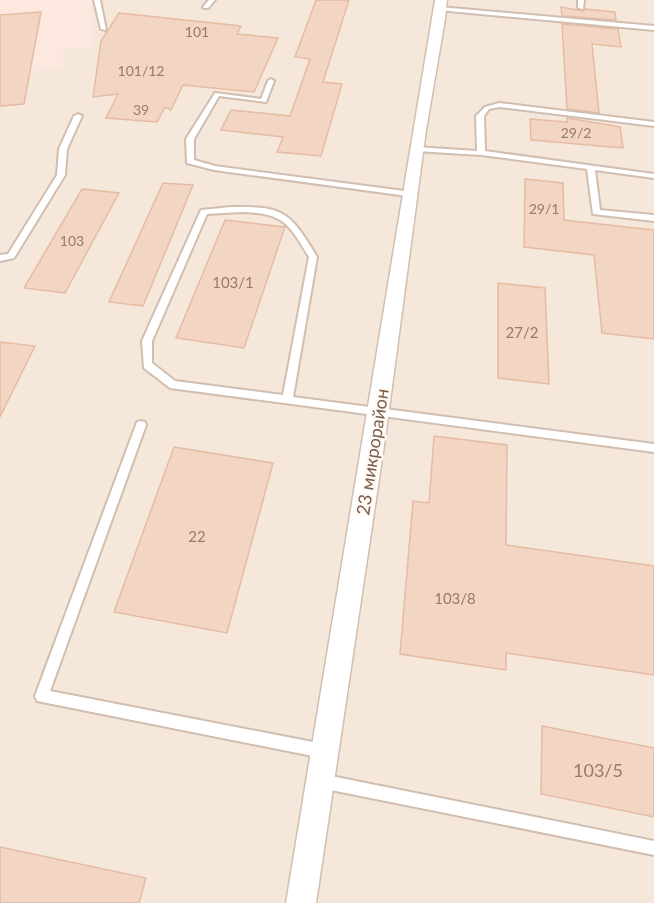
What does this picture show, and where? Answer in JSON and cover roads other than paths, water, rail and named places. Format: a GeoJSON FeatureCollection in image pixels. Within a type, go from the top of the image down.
{"type":"FeatureCollection","features":[{"type":"Feature","properties":{"kind":"street","name":"23 микрорайон"},"geometry":{"type":"LineString","coordinates":[[301,903],[380,411],[412,195],[416,149],[441,5]]}},
{"type":"Feature","properties":{"kind":"lane"},"geometry":{"type":"LineString","coordinates":[[97,0],[104,29]]}},
{"type":"Feature","properties":{"kind":"lane"},"geometry":{"type":"LineString","coordinates":[[206,7],[212,0]]}},
{"type":"Feature","properties":{"kind":"lane"},"geometry":{"type":"LineString","coordinates":[[581,0],[581,8]]}},
{"type":"Feature","properties":{"kind":"lane"},"geometry":{"type":"LineString","coordinates":[[441,5],[654,28]]}},
{"type":"Feature","properties":{"kind":"lane"},"geometry":{"type":"LineString","coordinates":[[271,81],[264,101],[217,94],[190,139],[190,161],[214,168],[412,195]]}},
{"type":"Feature","properties":{"kind":"lane"},"geometry":{"type":"LineString","coordinates":[[481,153],[480,116],[487,108],[499,105],[654,124]]}},
{"type":"Feature","properties":{"kind":"lane"},"geometry":{"type":"LineString","coordinates":[[0,258],[11,256],[61,175],[63,149],[78,116]]}},
{"type":"Feature","properties":{"kind":"lane"},"geometry":{"type":"LineString","coordinates":[[416,149],[481,153],[591,170],[654,176]]}},
{"type":"Feature","properties":{"kind":"lane"},"geometry":{"type":"LineString","coordinates":[[591,170],[596,212],[654,218]]}},
{"type":"Feature","properties":{"kind":"lane"},"geometry":{"type":"LineString","coordinates":[[289,401],[288,393],[313,257],[294,228],[279,214],[226,208],[204,212],[147,341],[147,364],[173,385],[289,401],[380,411],[654,448]]}},
{"type":"Feature","properties":{"kind":"lane"},"geometry":{"type":"LineString","coordinates":[[141,425],[42,696],[326,751]]}},
{"type":"Feature","properties":{"kind":"lane"},"geometry":{"type":"LineString","coordinates":[[321,782],[654,848]]}}]}
